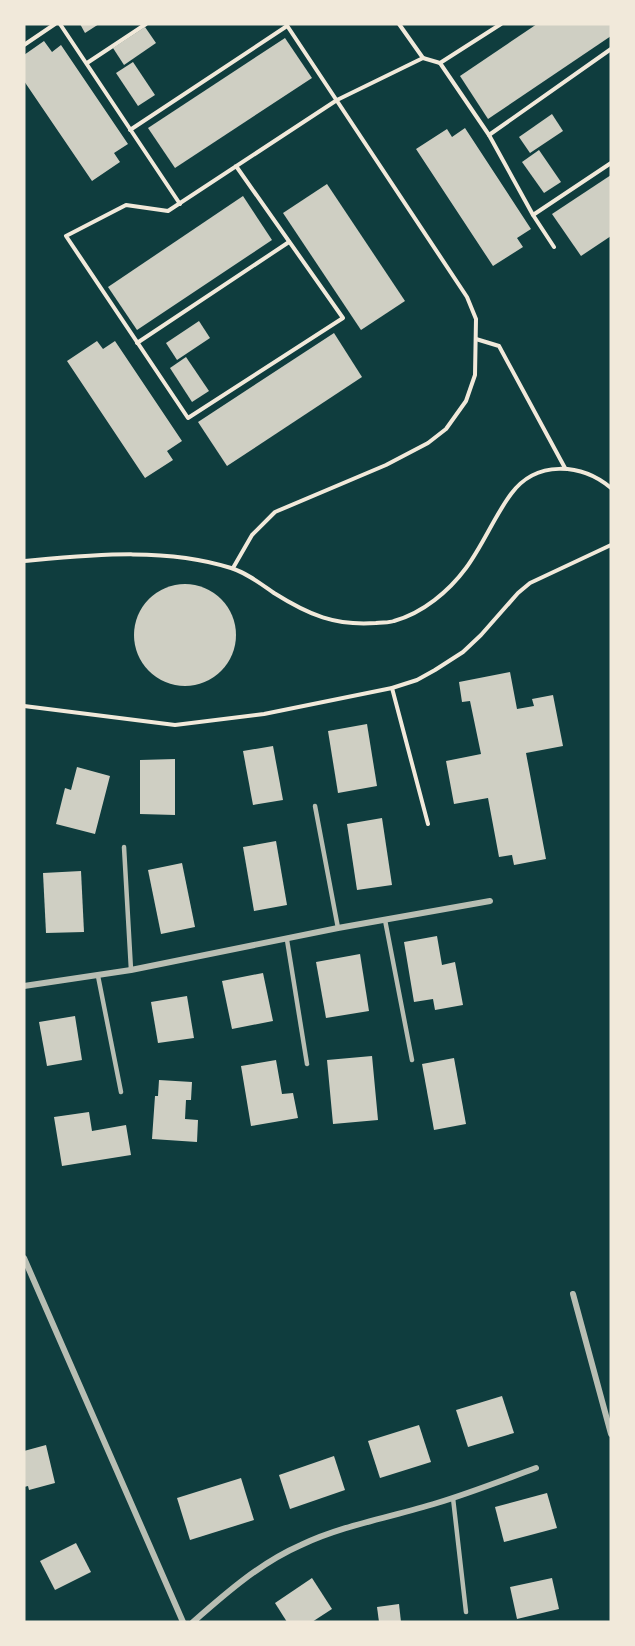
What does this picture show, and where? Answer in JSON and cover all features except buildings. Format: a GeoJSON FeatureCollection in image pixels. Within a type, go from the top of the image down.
{"type":"FeatureCollection","features":[{"type":"Feature","properties":{"kind":"street"},"geometry":{"type":"LineString","coordinates":[[24,986],[131,970],[338,928],[490,901]]}},
{"type":"Feature","properties":{"kind":"street"},"geometry":{"type":"LineString","coordinates":[[24,1258],[183,1622]]}},
{"type":"Feature","properties":{"kind":"street"},"geometry":{"type":"LineString","coordinates":[[573,1294],[611,1434]]}},
{"type":"Feature","properties":{"kind":"street"},"geometry":{"type":"LineString","coordinates":[[193,1622],[228,1592],[272,1561],[302,1544],[347,1528],[453,1498],[536,1468]]}},
{"type":"Feature","properties":{"kind":"lane"},"geometry":{"type":"LineString","coordinates":[[315,806],[338,928]]}},
{"type":"Feature","properties":{"kind":"lane"},"geometry":{"type":"LineString","coordinates":[[124,847],[131,970]]}},
{"type":"Feature","properties":{"kind":"lane"},"geometry":{"type":"LineString","coordinates":[[385,920],[412,1060]]}},
{"type":"Feature","properties":{"kind":"lane"},"geometry":{"type":"LineString","coordinates":[[287,940],[307,1064]]}},
{"type":"Feature","properties":{"kind":"lane"},"geometry":{"type":"LineString","coordinates":[[98,976],[122,1092]]}},
{"type":"Feature","properties":{"kind":"lane"},"geometry":{"type":"LineString","coordinates":[[453,1498],[466,1612]]}},
{"type":"Feature","properties":{"kind":"path"},"geometry":{"type":"LineString","coordinates":[[24,45],[55,24]]}},
{"type":"Feature","properties":{"kind":"path"},"geometry":{"type":"LineString","coordinates":[[60,24],[180,204]]}},
{"type":"Feature","properties":{"kind":"path"},"geometry":{"type":"LineString","coordinates":[[87,63],[146,24]]}},
{"type":"Feature","properties":{"kind":"path"},"geometry":{"type":"LineString","coordinates":[[399,24],[423,58],[440,63],[489,135],[533,215],[554,247]]}},
{"type":"Feature","properties":{"kind":"path"},"geometry":{"type":"LineString","coordinates":[[440,63],[501,24]]}},
{"type":"Feature","properties":{"kind":"path"},"geometry":{"type":"LineString","coordinates":[[130,130],[287,25],[467,297],[476,319],[475,375],[466,401],[446,429],[428,443],[386,465],[275,512],[252,535],[233,568]]}},
{"type":"Feature","properties":{"kind":"path"},"geometry":{"type":"LineString","coordinates":[[489,135],[611,49]]}},
{"type":"Feature","properties":{"kind":"path"},"geometry":{"type":"LineString","coordinates":[[236,165],[343,318],[188,418],[66,237],[126,205],[168,212],[236,165],[337,100],[423,58]]}},
{"type":"Feature","properties":{"kind":"path"},"geometry":{"type":"LineString","coordinates":[[533,215],[611,163]]}},
{"type":"Feature","properties":{"kind":"path"},"geometry":{"type":"LineString","coordinates":[[137,343],[289,242]]}},
{"type":"Feature","properties":{"kind":"path"},"geometry":{"type":"LineString","coordinates":[[476,339],[499,346],[565,468]]}},
{"type":"Feature","properties":{"kind":"path"},"geometry":{"type":"LineString","coordinates":[[24,561],[97,555],[147,555],[188,559],[233,568],[297,608],[332,621],[354,625],[393,622],[421,609],[443,593],[466,568],[512,493],[528,478],[548,470],[565,468],[600,479],[611,488]]}},
{"type":"Feature","properties":{"kind":"path"},"geometry":{"type":"LineString","coordinates":[[24,706],[175,725],[264,714],[392,688],[417,680],[463,652],[518,593],[530,584],[611,545]]}},
{"type":"Feature","properties":{"kind":"path"},"geometry":{"type":"LineString","coordinates":[[392,688],[428,824]]}}]}
